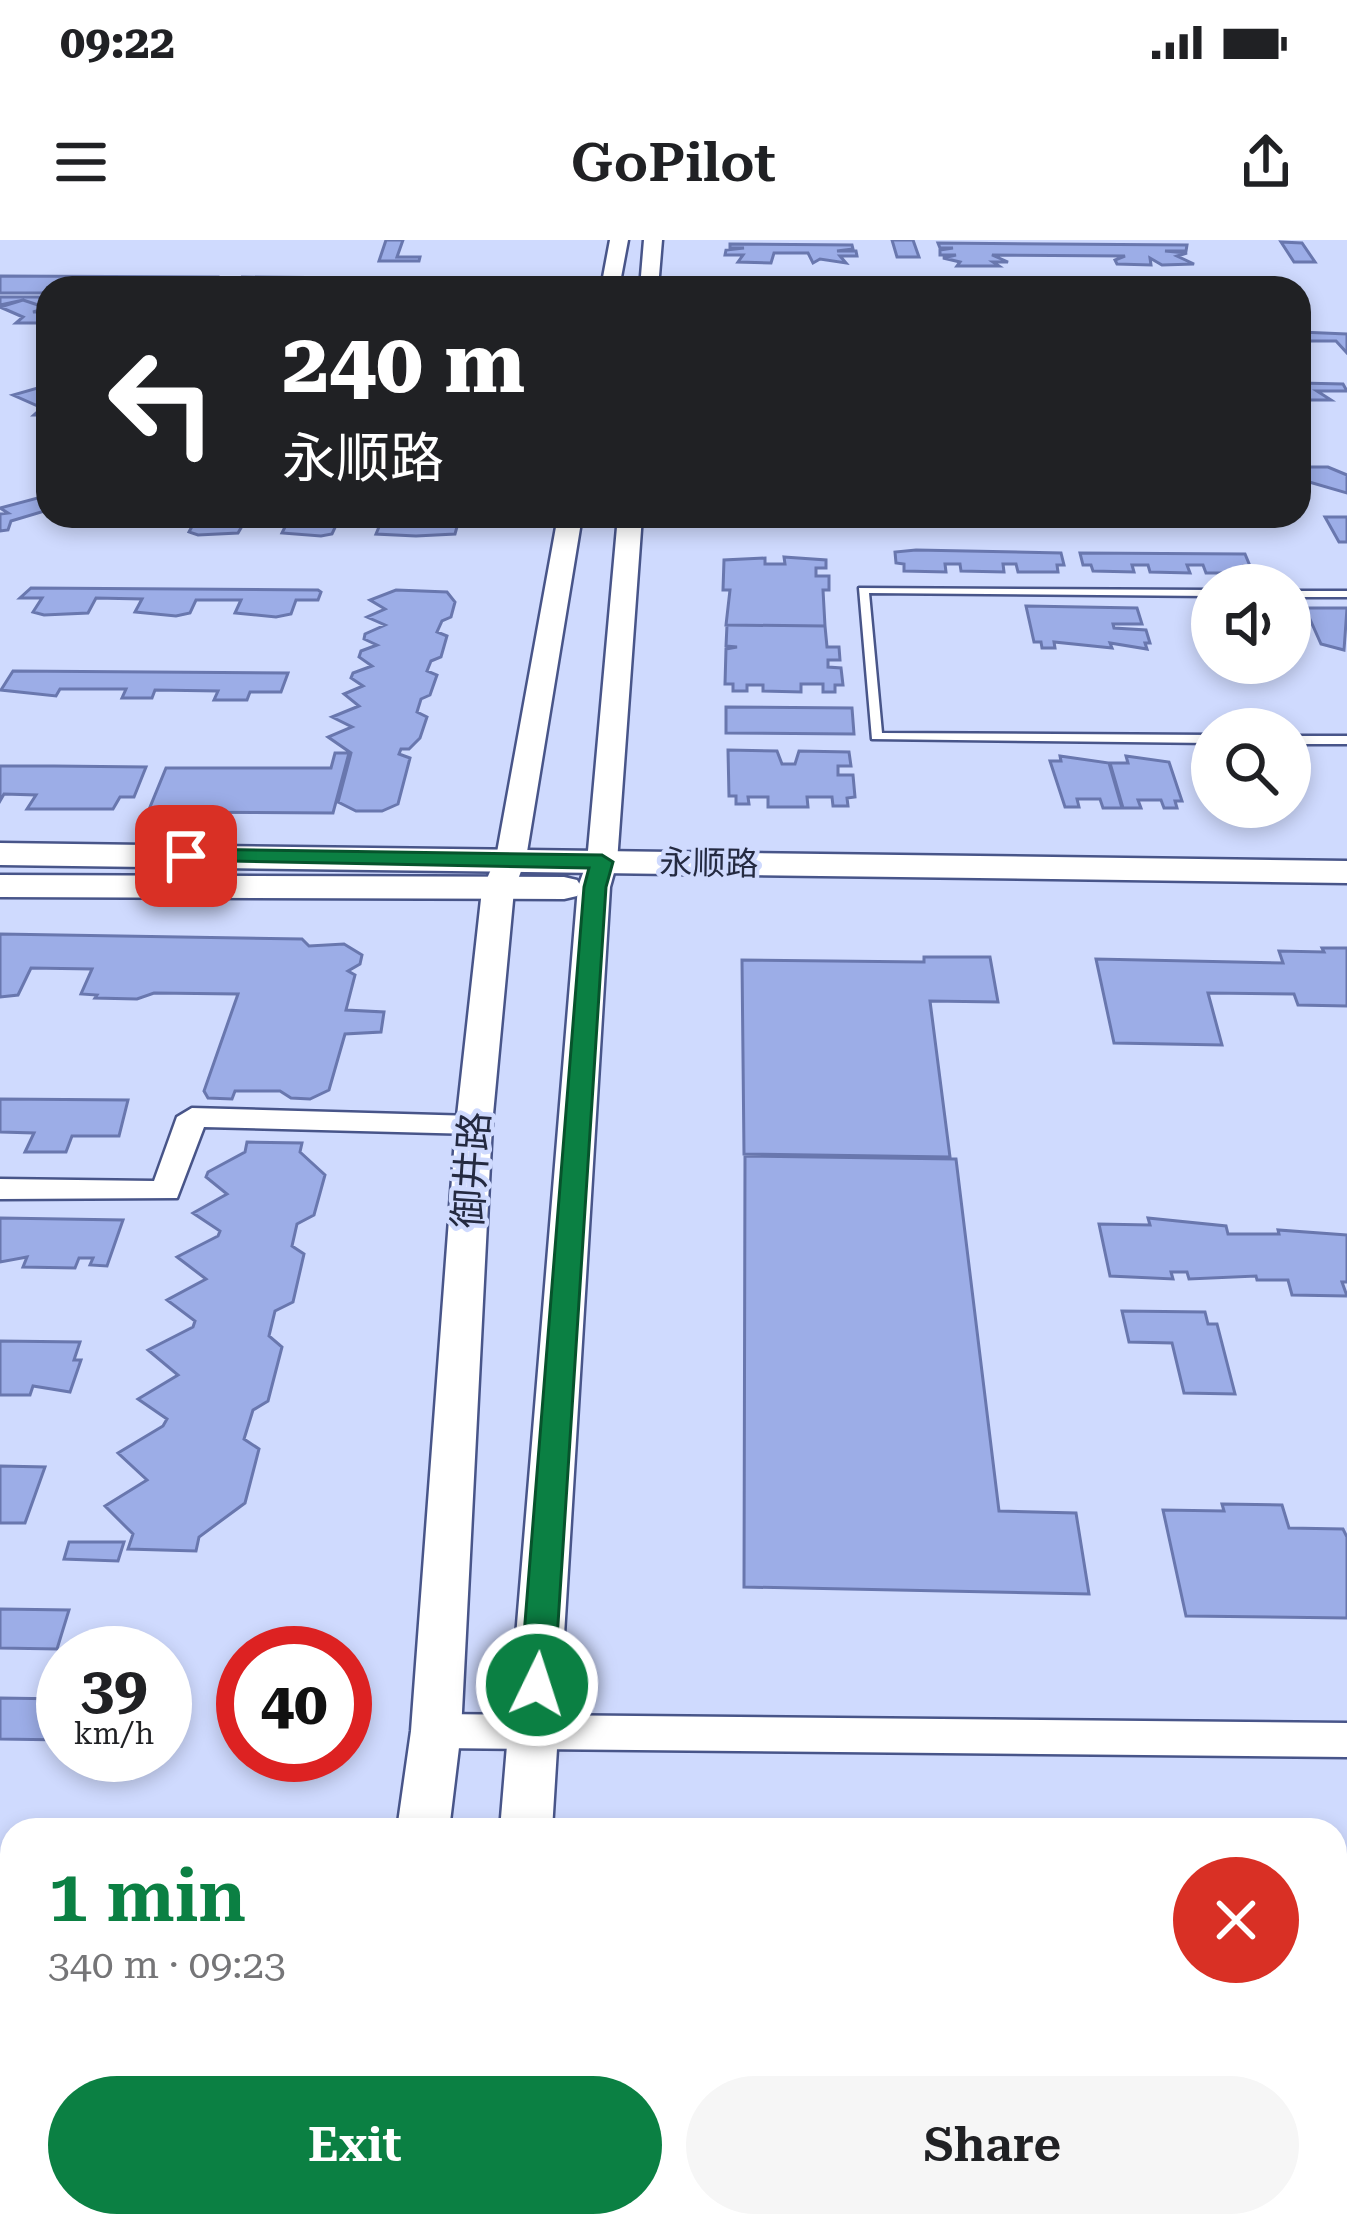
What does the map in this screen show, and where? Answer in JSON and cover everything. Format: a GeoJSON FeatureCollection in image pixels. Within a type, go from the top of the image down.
{"type":"FeatureCollection","features":[{"type":"Feature","properties":{"kind":"main road","name":"永顺路"},"geometry":{"type":"LineString","coordinates":[[0,854],[504,874]]}},
{"type":"Feature","properties":{"kind":"main road","name":"永顺路"},"geometry":{"type":"LineString","coordinates":[[0,886],[504,874],[1347,872]]}},
{"type":"Feature","properties":{"kind":"main road","name":"永顺路"},"geometry":{"type":"LineString","coordinates":[[598,874],[1347,897]]}},
{"type":"Feature","properties":{"kind":"street"},"geometry":{"type":"LineString","coordinates":[[612,276],[619,240]]}},
{"type":"Feature","properties":{"kind":"street"},"geometry":{"type":"LineString","coordinates":[[650,276],[653,240]]}},
{"type":"Feature","properties":{"kind":"street","name":"御井路"},"geometry":{"type":"LineString","coordinates":[[425,1818],[436,1731],[474,1125],[504,874],[568,528]]}},
{"type":"Feature","properties":{"kind":"street"},"geometry":{"type":"LineString","coordinates":[[527,1818],[629,528]]}},
{"type":"Feature","properties":{"kind":"street"},"geometry":{"type":"LineString","coordinates":[[0,1189],[166,1191],[192,1117],[474,1125]]}},
{"type":"Feature","properties":{"kind":"street"},"geometry":{"type":"LineString","coordinates":[[436,1731],[1347,1739]]}},
{"type":"Feature","properties":{"kind":"lane"},"geometry":{"type":"LineString","coordinates":[[1191,593],[862,590],[876,736],[1191,739]]}},
{"type":"Feature","properties":{"kind":"lane"},"geometry":{"type":"LineString","coordinates":[[1311,594],[1347,594]]}},
{"type":"Feature","properties":{"kind":"lane"},"geometry":{"type":"LineString","coordinates":[[1311,740],[1347,740]]}},
{"type":"Feature","properties":{"kind":"building"},"geometry":{"type":"Polygon","coordinates":[[[386,240],[403,240],[397,257],[420,257],[419,261],[379,261],[386,240]]]}},
{"type":"Feature","properties":{"kind":"building"},"geometry":{"type":"Polygon","coordinates":[[[892,240],[913,240],[919,257],[897,257],[892,240]]]}},
{"type":"Feature","properties":{"kind":"building"},"geometry":{"type":"Polygon","coordinates":[[[1281,242],[1302,243],[1315,262],[1294,262],[1281,242]]]}},
{"type":"Feature","properties":{"kind":"building"},"geometry":{"type":"Polygon","coordinates":[[[938,243],[1187,245],[1186,251],[1165,251],[1187,253],[1177,256],[1194,264],[1162,265],[1150,258],[1151,265],[1117,264],[1115,260],[1125,256],[992,255],[1008,262],[957,266],[960,262],[943,258],[956,255],[940,255],[940,250],[953,248],[940,248],[938,243]]]}},
{"type":"Feature","properties":{"kind":"building"},"geometry":{"type":"Polygon","coordinates":[[[730,244],[852,245],[853,249],[837,251],[856,251],[857,256],[840,256],[846,263],[820,259],[813,263],[808,253],[774,253],[771,263],[738,262],[743,255],[725,255],[726,250],[744,248],[730,248],[730,244]]]}},
{"type":"Feature","properties":{"kind":"building"},"geometry":{"type":"Polygon","coordinates":[[[0,276],[36,276],[36,293],[0,293],[0,276]]]}},
{"type":"Feature","properties":{"kind":"building"},"geometry":{"type":"Polygon","coordinates":[[[0,297],[36,297],[36,304],[23,300],[0,305],[0,297]]]}},
{"type":"Feature","properties":{"kind":"building"},"geometry":{"type":"Polygon","coordinates":[[[23,300],[36,304],[36,323],[16,323],[23,317],[0,307],[23,300]]]}},
{"type":"Feature","properties":{"kind":"building"},"geometry":{"type":"Polygon","coordinates":[[[1311,332],[1347,334],[1347,353],[1336,341],[1311,341],[1311,332]]]}},
{"type":"Feature","properties":{"kind":"building"},"geometry":{"type":"Polygon","coordinates":[[[1311,383],[1343,384],[1347,391],[1317,391],[1331,400],[1311,400],[1311,383]]]}},
{"type":"Feature","properties":{"kind":"building"},"geometry":{"type":"Polygon","coordinates":[[[36,388],[36,405],[13,395],[36,388]]]}},
{"type":"Feature","properties":{"kind":"building"},"geometry":{"type":"Polygon","coordinates":[[[1311,467],[1328,467],[1347,475],[1347,493],[1311,482],[1311,467]]]}},
{"type":"Feature","properties":{"kind":"building"},"geometry":{"type":"Polygon","coordinates":[[[36,498],[36,514],[11,521],[8,530],[0,531],[0,514],[8,513],[0,508],[36,498]]]}},
{"type":"Feature","properties":{"kind":"building"},"geometry":{"type":"Polygon","coordinates":[[[1325,517],[1347,517],[1347,542],[1339,542],[1325,517]]]}},
{"type":"Feature","properties":{"kind":"building"},"geometry":{"type":"Polygon","coordinates":[[[191,528],[241,528],[238,533],[189,532],[191,528]]]}},
{"type":"Feature","properties":{"kind":"building"},"geometry":{"type":"Polygon","coordinates":[[[284,528],[335,528],[332,534],[321,536],[282,533],[284,528]]]}},
{"type":"Feature","properties":{"kind":"building"},"geometry":{"type":"Polygon","coordinates":[[[378,528],[457,528],[455,534],[376,534],[378,528]]]}},
{"type":"Feature","properties":{"kind":"building"},"geometry":{"type":"Polygon","coordinates":[[[895,552],[1061,553],[1064,565],[1057,565],[1058,572],[1018,572],[1016,564],[1003,564],[1004,572],[961,571],[960,564],[945,564],[946,572],[904,571],[904,564],[896,563],[895,552]]]}},
{"type":"Feature","properties":{"kind":"building"},"geometry":{"type":"Polygon","coordinates":[[[1080,553],[1245,554],[1249,564],[1191,564],[1187,565],[1190,573],[1150,572],[1148,565],[1132,565],[1134,572],[1093,571],[1091,565],[1083,565],[1080,553]]]}},
{"type":"Feature","properties":{"kind":"building"},"geometry":{"type":"Polygon","coordinates":[[[784,557],[826,560],[826,568],[816,568],[816,576],[829,576],[829,590],[823,590],[825,626],[726,625],[730,590],[723,590],[724,560],[765,558],[765,564],[785,564],[784,557]]]}},
{"type":"Feature","properties":{"kind":"building"},"geometry":{"type":"Polygon","coordinates":[[[31,588],[321,592],[318,600],[296,600],[291,614],[276,617],[235,613],[241,600],[196,600],[190,613],[176,616],[135,612],[142,599],[96,598],[88,613],[44,615],[33,612],[42,598],[20,598],[31,588]]]}},
{"type":"Feature","properties":{"kind":"building"},"geometry":{"type":"Polygon","coordinates":[[[396,590],[447,592],[455,602],[451,617],[442,621],[437,632],[447,636],[441,657],[431,661],[427,671],[437,675],[417,712],[427,717],[420,738],[399,754],[410,758],[398,804],[382,811],[356,811],[338,802],[351,753],[328,737],[352,727],[332,717],[359,706],[344,694],[363,686],[351,678],[353,673],[372,666],[359,657],[361,651],[377,645],[364,639],[365,634],[385,625],[367,617],[385,609],[370,600],[396,590]]]}},
{"type":"Feature","properties":{"kind":"building"},"geometry":{"type":"Polygon","coordinates":[[[1026,606],[1137,608],[1142,624],[1113,624],[1114,628],[1146,630],[1150,643],[1145,643],[1147,649],[1054,642],[1055,648],[1042,648],[1041,642],[1034,642],[1026,606]]]}},
{"type":"Feature","properties":{"kind":"building"},"geometry":{"type":"Polygon","coordinates":[[[1311,608],[1347,608],[1344,650],[1321,644],[1311,622],[1311,608]]]}},
{"type":"Feature","properties":{"kind":"building"},"geometry":{"type":"Polygon","coordinates":[[[727,625],[825,626],[827,647],[839,647],[840,660],[828,660],[828,667],[841,668],[843,685],[835,685],[835,692],[823,692],[823,684],[801,684],[801,692],[763,691],[763,685],[733,691],[733,684],[725,684],[726,649],[737,647],[726,646],[727,625]]]}},
{"type":"Feature","properties":{"kind":"building"},"geometry":{"type":"Polygon","coordinates":[[[13,671],[288,673],[281,692],[250,692],[247,700],[214,700],[218,691],[155,690],[152,698],[122,698],[126,689],[60,689],[56,696],[1,690],[13,671]]]}},
{"type":"Feature","properties":{"kind":"building"},"geometry":{"type":"Polygon","coordinates":[[[726,707],[852,708],[854,734],[726,733],[726,707]]]}},
{"type":"Feature","properties":{"kind":"building"},"geometry":{"type":"Polygon","coordinates":[[[728,750],[777,751],[782,764],[795,764],[799,751],[849,752],[851,766],[838,766],[838,775],[853,775],[855,797],[847,798],[848,806],[833,806],[832,797],[807,797],[808,807],[768,807],[768,797],[748,797],[749,804],[736,804],[736,796],[729,796],[728,750]]]}},
{"type":"Feature","properties":{"kind":"building"},"geometry":{"type":"Polygon","coordinates":[[[335,753],[349,753],[333,813],[148,812],[166,768],[331,768],[335,753]]]}},
{"type":"Feature","properties":{"kind":"building"},"geometry":{"type":"Polygon","coordinates":[[[1060,756],[1109,763],[1122,808],[1103,808],[1100,799],[1077,799],[1079,807],[1065,807],[1050,761],[1061,761],[1060,756]]]}},
{"type":"Feature","properties":{"kind":"building"},"geometry":{"type":"Polygon","coordinates":[[[1126,756],[1169,762],[1182,801],[1175,801],[1177,808],[1164,808],[1161,800],[1138,800],[1141,808],[1123,808],[1110,763],[1128,763],[1126,756]]]}},
{"type":"Feature","properties":{"kind":"building"},"geometry":{"type":"Polygon","coordinates":[[[0,766],[146,767],[134,797],[120,797],[113,809],[27,809],[36,795],[4,794],[0,801],[0,766]]]}},
{"type":"Feature","properties":{"kind":"building"},"geometry":{"type":"Polygon","coordinates":[[[0,934],[302,939],[309,946],[344,944],[362,955],[360,964],[348,971],[355,975],[346,1010],[384,1012],[381,1032],[345,1034],[329,1090],[310,1099],[291,1098],[280,1091],[235,1091],[232,1099],[208,1098],[204,1091],[238,994],[95,998],[97,995],[81,994],[92,969],[31,968],[18,995],[0,997],[0,934]]]}},
{"type":"Feature","properties":{"kind":"building"},"geometry":{"type":"Polygon","coordinates":[[[1322,948],[1347,948],[1347,1006],[1298,1005],[1294,994],[1208,993],[1222,1045],[1114,1043],[1096,959],[1283,963],[1279,951],[1324,952],[1322,948]]]}},
{"type":"Feature","properties":{"kind":"building"},"geometry":{"type":"Polygon","coordinates":[[[924,957],[990,957],[998,1002],[930,1001],[950,1157],[744,1154],[742,960],[924,962],[924,957]]]}},
{"type":"Feature","properties":{"kind":"building"},"geometry":{"type":"Polygon","coordinates":[[[0,1099],[128,1100],[119,1136],[72,1136],[66,1152],[25,1152],[34,1133],[0,1132],[0,1099]]]}},
{"type":"Feature","properties":{"kind":"building"},"geometry":{"type":"Polygon","coordinates":[[[247,1142],[302,1143],[300,1152],[325,1175],[314,1215],[297,1224],[292,1246],[304,1254],[293,1302],[275,1311],[269,1336],[282,1347],[268,1401],[253,1410],[244,1439],[259,1449],[245,1503],[199,1537],[196,1551],[128,1549],[133,1534],[105,1506],[147,1480],[118,1453],[163,1426],[167,1419],[138,1399],[178,1375],[148,1350],[193,1327],[195,1321],[167,1300],[206,1279],[177,1257],[218,1236],[220,1231],[193,1213],[227,1194],[206,1177],[245,1152],[247,1142]]]}},
{"type":"Feature","properties":{"kind":"building"},"geometry":{"type":"Polygon","coordinates":[[[745,1156],[956,1159],[999,1511],[1076,1513],[1089,1594],[744,1587],[745,1156]]]}},
{"type":"Feature","properties":{"kind":"building"},"geometry":{"type":"Polygon","coordinates":[[[0,1218],[123,1220],[107,1266],[90,1265],[93,1258],[79,1258],[75,1268],[23,1267],[27,1257],[0,1262],[0,1218]]]}},
{"type":"Feature","properties":{"kind":"building"},"geometry":{"type":"Polygon","coordinates":[[[1148,1218],[1226,1226],[1228,1234],[1279,1234],[1278,1230],[1347,1235],[1347,1282],[1342,1282],[1347,1296],[1292,1295],[1288,1280],[1257,1280],[1256,1276],[1189,1279],[1187,1272],[1171,1272],[1173,1279],[1110,1276],[1099,1224],[1150,1225],[1148,1218]]]}},
{"type":"Feature","properties":{"kind":"building"},"geometry":{"type":"Polygon","coordinates":[[[1122,1311],[1205,1312],[1208,1324],[1217,1324],[1235,1394],[1184,1393],[1172,1343],[1129,1342],[1122,1311]]]}},
{"type":"Feature","properties":{"kind":"building"},"geometry":{"type":"Polygon","coordinates":[[[0,1341],[80,1342],[74,1360],[81,1360],[70,1392],[33,1386],[30,1395],[0,1395],[0,1341]]]}},
{"type":"Feature","properties":{"kind":"building"},"geometry":{"type":"Polygon","coordinates":[[[0,1466],[45,1467],[25,1523],[0,1523],[0,1466]]]}},
{"type":"Feature","properties":{"kind":"building"},"geometry":{"type":"Polygon","coordinates":[[[1222,1504],[1282,1505],[1289,1528],[1343,1529],[1347,1537],[1347,1618],[1186,1616],[1163,1510],[1224,1511],[1222,1504]]]}},
{"type":"Feature","properties":{"kind":"building"},"geometry":{"type":"Polygon","coordinates":[[[69,1542],[124,1542],[118,1561],[64,1559],[69,1542]]]}},
{"type":"Feature","properties":{"kind":"building"},"geometry":{"type":"Polygon","coordinates":[[[0,1609],[69,1610],[64,1626],[36,1626],[36,1649],[0,1648],[0,1609]]]}},
{"type":"Feature","properties":{"kind":"building"},"geometry":{"type":"Polygon","coordinates":[[[0,1698],[36,1699],[36,1740],[0,1739],[0,1698]]]}},
{"type":"Feature","properties":{"kind":"route"},"geometry":{"type":"LineString","coordinates":[[186,856],[602,862],[595,887],[537,1685]]}}]}
